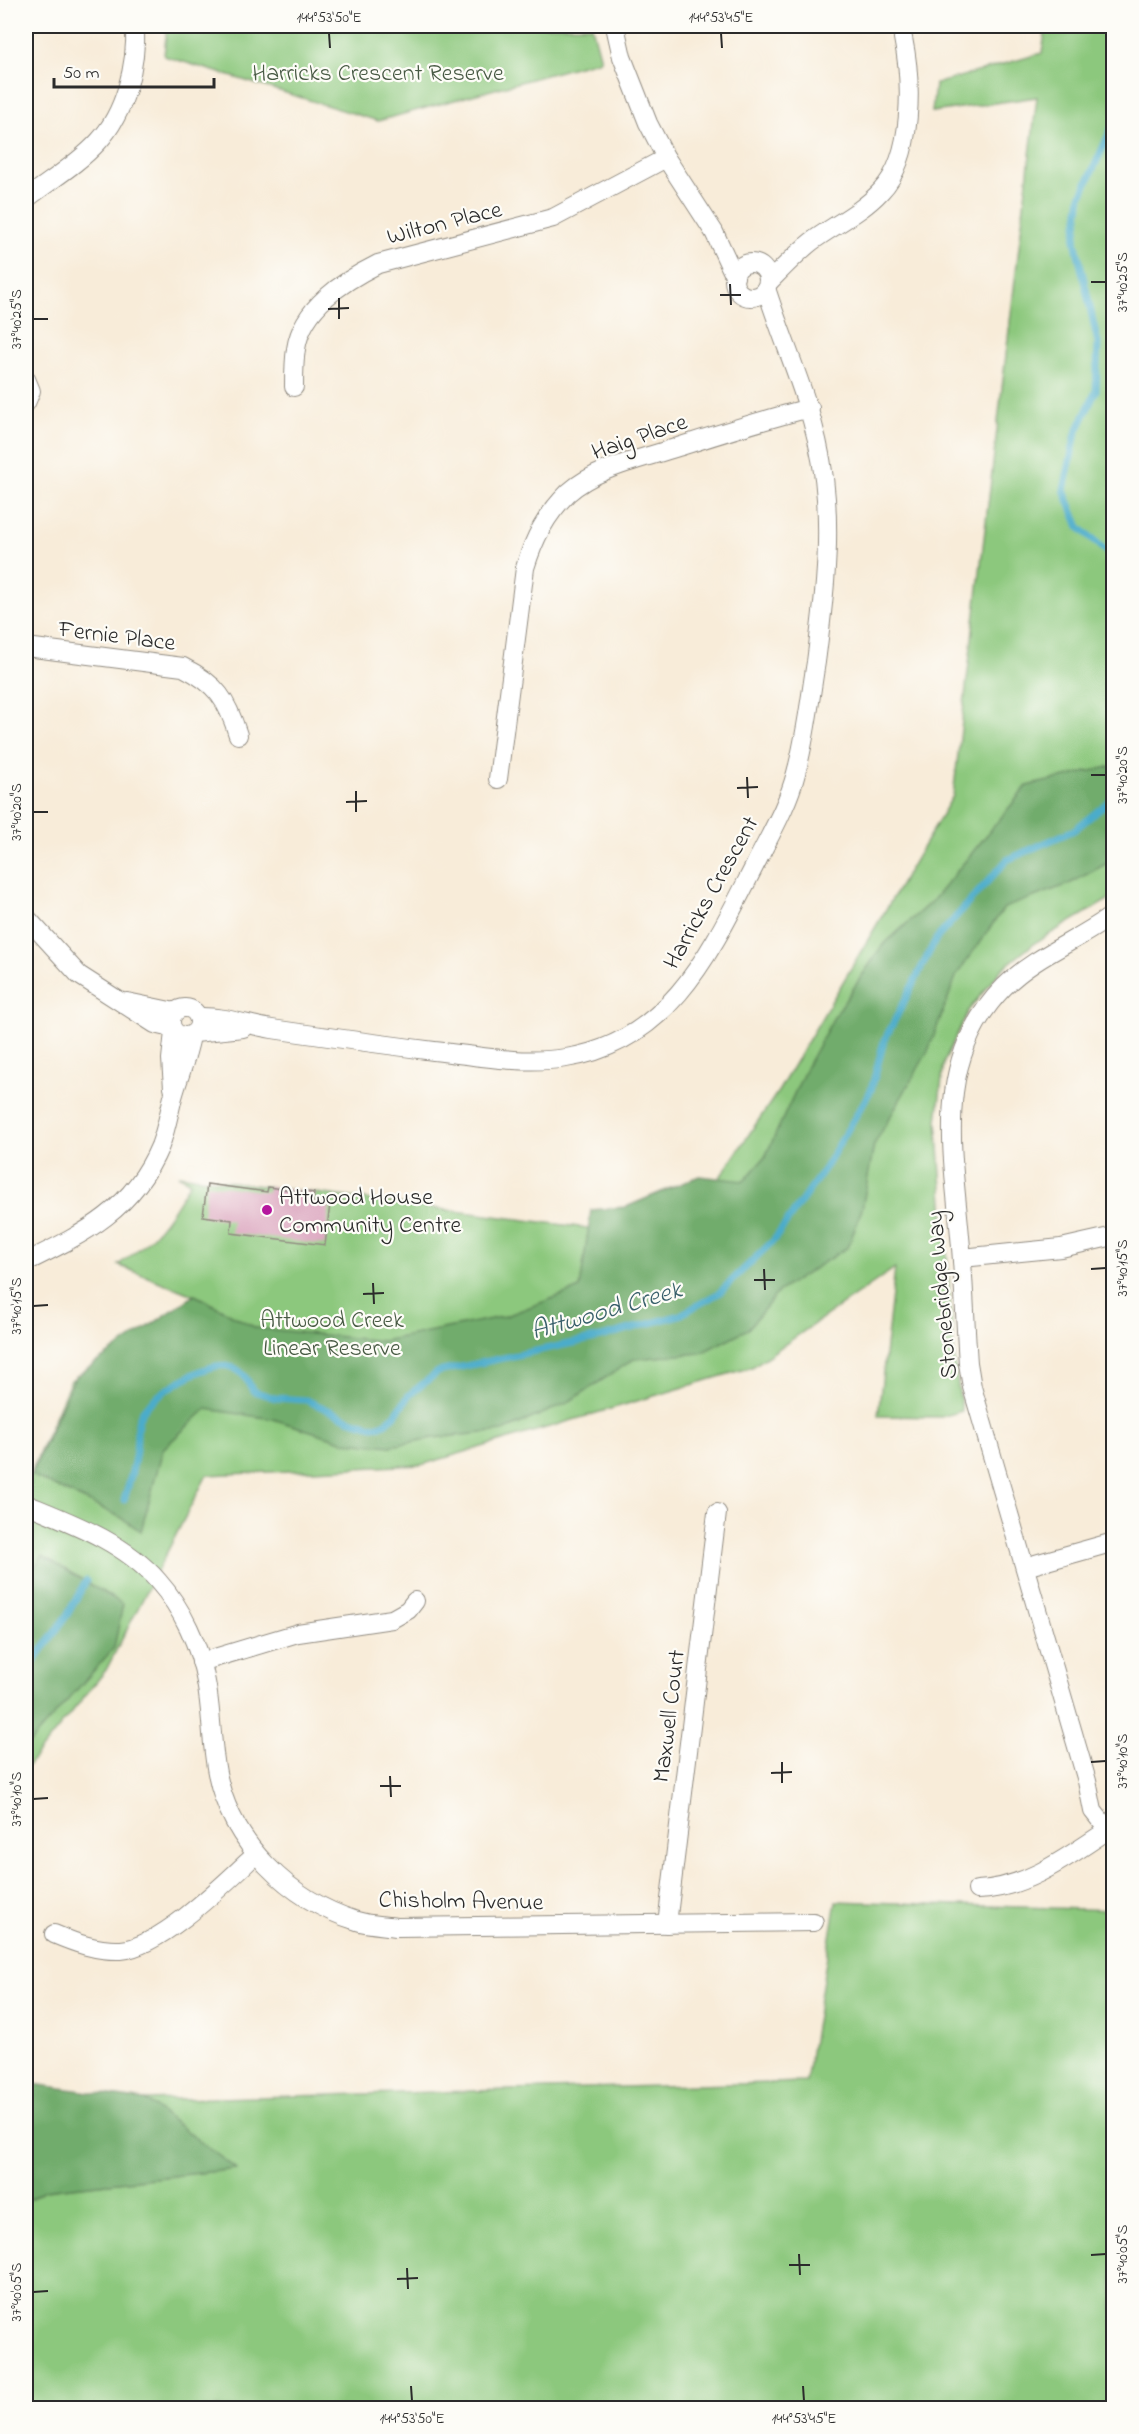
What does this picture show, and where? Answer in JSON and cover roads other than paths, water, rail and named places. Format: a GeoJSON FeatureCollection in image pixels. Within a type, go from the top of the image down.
{"type":"FeatureCollection","features":[{"type":"Feature","properties":{"kind":"street"},"geometry":{"type":"LineString","coordinates":[[26,199],[97,143],[111,126],[123,103],[130,74],[135,26]]}},
{"type":"Feature","properties":{"kind":"street"},"geometry":{"type":"LineString","coordinates":[[615,26],[635,94],[666,158],[714,232],[739,292],[748,297],[758,296],[810,243],[870,202],[893,175],[904,136],[909,89],[908,63],[903,38]]}},
{"type":"Feature","properties":{"kind":"street","name":"Wilton Place"},"geometry":{"type":"LineString","coordinates":[[294,387],[296,347],[303,327],[315,308],[356,275],[378,264],[553,218],[666,158]]}},
{"type":"Feature","properties":{"kind":"street"},"geometry":{"type":"LineString","coordinates":[[714,232],[766,273],[767,286]]}},
{"type":"Feature","properties":{"kind":"street"},"geometry":{"type":"LineString","coordinates":[[735,278],[740,268],[754,265],[810,243]]}},
{"type":"Feature","properties":{"kind":"street","name":"Harricks Crescent"},"geometry":{"type":"LineString","coordinates":[[26,917],[32,937],[80,975],[100,989],[126,1002],[155,1024],[184,1026],[237,1020],[257,1027],[495,1058],[548,1060],[568,1058],[603,1048],[635,1032],[663,1011],[686,988],[701,966],[784,807],[798,765],[807,721],[823,607],[828,533],[822,455],[810,408],[784,345],[767,286]]}},
{"type":"Feature","properties":{"kind":"street","name":"Harricks Crescent"},"geometry":{"type":"LineString","coordinates":[[748,297],[784,345]]}},
{"type":"Feature","properties":{"kind":"street"},"geometry":{"type":"LineString","coordinates":[[26,379],[31,391],[26,403]]}},
{"type":"Feature","properties":{"kind":"street","name":"Haig Place"},"geometry":{"type":"LineString","coordinates":[[498,779],[525,568],[532,543],[546,518],[570,492],[595,475],[761,421],[810,408]]}},
{"type":"Feature","properties":{"kind":"street","name":"Fernie Place"},"geometry":{"type":"LineString","coordinates":[[26,647],[183,667],[201,676],[214,688],[228,706],[238,735]]}},
{"type":"Feature","properties":{"kind":"street","name":"Stonebridge Way"},"geometry":{"type":"LineString","coordinates":[[1111,1832],[1093,1811],[1087,1781],[972,1387],[968,1363],[951,1111],[958,1065],[969,1038],[983,1013],[1004,987],[1028,966],[1113,914]]}},
{"type":"Feature","properties":{"kind":"street"},"geometry":{"type":"LineString","coordinates":[[26,1262],[70,1242],[94,1227],[128,1197],[149,1169],[160,1144],[186,1061],[184,1026]]}},
{"type":"Feature","properties":{"kind":"street"},"geometry":{"type":"LineString","coordinates":[[962,1258],[1061,1248],[1113,1236]]}},
{"type":"Feature","properties":{"kind":"street","name":"Chisholm Avenue"},"geometry":{"type":"LineString","coordinates":[[26,1504],[109,1542],[141,1563],[175,1603],[188,1627],[201,1662],[206,1682],[217,1775],[225,1803],[255,1855],[293,1888],[324,1908],[358,1922],[397,1927],[813,1922]]}},
{"type":"Feature","properties":{"kind":"street","name":"Maxwell Court"},"geometry":{"type":"LineString","coordinates":[[667,1924],[717,1513]]}},
{"type":"Feature","properties":{"kind":"street"},"geometry":{"type":"LineString","coordinates":[[1025,1568],[1113,1542]]}},
{"type":"Feature","properties":{"kind":"street"},"geometry":{"type":"LineString","coordinates":[[201,1662],[298,1633],[392,1619],[408,1610],[415,1601]]}},
{"type":"Feature","properties":{"kind":"street"},"geometry":{"type":"LineString","coordinates":[[977,1890],[1002,1888],[1023,1880],[1111,1832]]}},
{"type":"Feature","properties":{"kind":"street"},"geometry":{"type":"LineString","coordinates":[[54,1934],[77,1944],[102,1949],[122,1950],[142,1945],[162,1934],[255,1855]]}},
{"type":"Feature","properties":{"kind":"waterway","name":"Attwood Creek"},"geometry":{"type":"LineString","coordinates":[[1114,123],[1081,196],[1075,240],[1098,343],[1096,391],[1076,433],[1064,490],[1079,527],[1114,558]]}},
{"type":"Feature","properties":{"kind":"waterway","name":"Attwood Creek"},"geometry":{"type":"LineString","coordinates":[[124,1500],[134,1463],[138,1422],[141,1414],[167,1389],[207,1369],[219,1366],[233,1367],[244,1375],[253,1391],[275,1398],[306,1400],[351,1420],[372,1426],[383,1425],[395,1415],[409,1395],[438,1372],[601,1337],[680,1315],[719,1293],[774,1240],[825,1168],[871,1090],[884,1041],[936,939],[1007,860],[1074,830],[1114,798]]}},
{"type":"Feature","properties":{"kind":"waterway","name":"Attwood Creek"},"geometry":{"type":"LineString","coordinates":[[26,1673],[67,1615],[86,1581]]}},
{"type":"Feature","properties":{"kind":"place","name":"Attwood House Community Centre"},"geometry":{"type":"Point","coordinates":[267,1210]}},
{"type":"Feature","properties":{"kind":"park label","name":"Harricks Crescent Reserve"},"geometry":{"type":"Point","coordinates":[378,72]}},
{"type":"Feature","properties":{"kind":"park label","name":"Attwood Creek Linear Reserve"},"geometry":{"type":"Point","coordinates":[332,1333]}}]}
